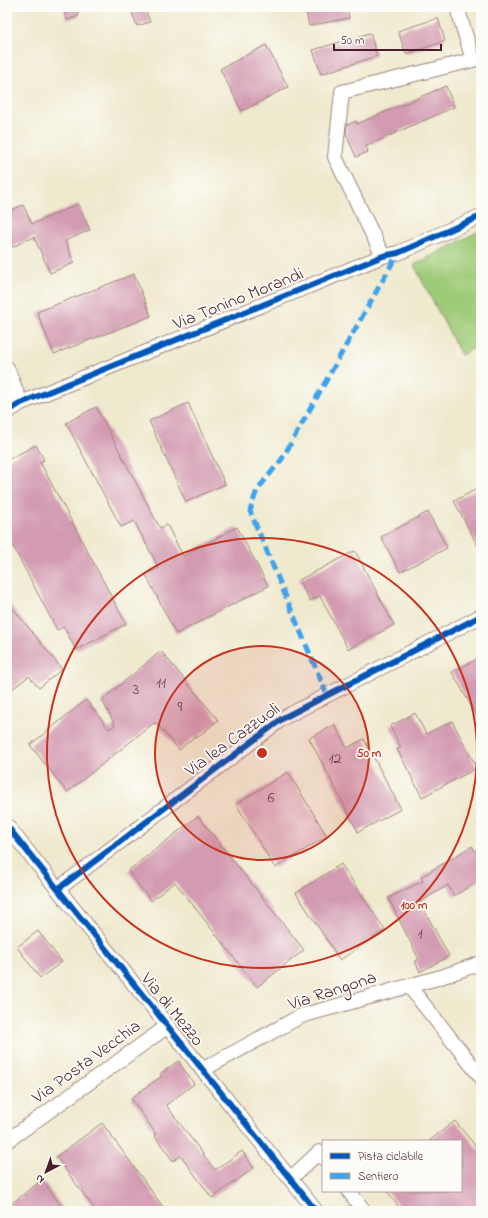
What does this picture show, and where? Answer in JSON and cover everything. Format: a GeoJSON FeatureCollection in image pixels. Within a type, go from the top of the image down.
{"type":"FeatureCollection","features":[{"type":"Feature","properties":{"kind":"street"},"geometry":{"type":"LineString","coordinates":[[383,256],[335,157],[342,92],[473,60],[457,7]]}},
{"type":"Feature","properties":{"kind":"street","name":"Via Tonino Morandi"},"geometry":{"type":"LineString","coordinates":[[7,412],[21,403],[383,256],[398,254],[481,216]]}},
{"type":"Feature","properties":{"kind":"street"},"geometry":{"type":"LineString","coordinates":[[7,368],[21,403]]}},
{"type":"Feature","properties":{"kind":"street","name":"Via lea Cazzuoli"},"geometry":{"type":"LineString","coordinates":[[58,889],[283,718],[481,616]]}},
{"type":"Feature","properties":{"kind":"street","name":"Via di Mezzo"},"geometry":{"type":"LineString","coordinates":[[7,826],[316,1211]]}},
{"type":"Feature","properties":{"kind":"street","name":"Via Rangona"},"geometry":{"type":"LineString","coordinates":[[202,1070],[301,1016],[441,977],[481,963]]}},
{"type":"Feature","properties":{"kind":"street"},"geometry":{"type":"LineString","coordinates":[[409,986],[481,1077]]}},
{"type":"Feature","properties":{"kind":"street","name":"Via Posta Vecchia"},"geometry":{"type":"LineString","coordinates":[[7,1141],[168,1026]]}},
{"type":"Feature","properties":{"kind":"street"},"geometry":{"type":"LineString","coordinates":[[290,1179],[319,1152],[322,1156]]}},
{"type":"Feature","properties":{"kind":"street"},"geometry":{"type":"LineString","coordinates":[[350,1192],[364,1211]]}},
{"type":"Feature","properties":{"kind":"green space"},"geometry":{"type":"Polygon","coordinates":[[[481,230],[481,344],[461,355],[414,265],[481,230]]]}},
{"type":"Feature","properties":{"kind":"building"},"geometry":{"type":"Polygon","coordinates":[[[63,7],[76,7],[79,16],[67,20],[63,7]]]}},
{"type":"Feature","properties":{"kind":"building"},"geometry":{"type":"Polygon","coordinates":[[[130,7],[144,7],[150,22],[137,26],[130,7]]]}},
{"type":"Feature","properties":{"kind":"building"},"geometry":{"type":"Polygon","coordinates":[[[305,7],[347,7],[349,18],[309,26],[305,7]]]}},
{"type":"Feature","properties":{"kind":"building"},"geometry":{"type":"Polygon","coordinates":[[[438,18],[445,41],[406,54],[398,31],[438,18]]]}},
{"type":"Feature","properties":{"kind":"building"},"geometry":{"type":"Polygon","coordinates":[[[370,33],[377,56],[321,74],[313,50],[370,33]]]}},
{"type":"Feature","properties":{"kind":"building"},"geometry":{"type":"Polygon","coordinates":[[[266,45],[288,87],[242,111],[220,69],[266,45]]]}},
{"type":"Feature","properties":{"kind":"building"},"geometry":{"type":"Polygon","coordinates":[[[446,86],[454,107],[366,146],[368,152],[356,157],[346,134],[347,125],[356,121],[357,124],[446,86]]]}},
{"type":"Feature","properties":{"kind":"building"},"geometry":{"type":"Polygon","coordinates":[[[78,204],[90,230],[65,241],[74,263],[50,273],[34,237],[10,248],[7,240],[7,212],[23,205],[32,224],[78,204]]]}},
{"type":"Feature","properties":{"kind":"building"},"geometry":{"type":"Polygon","coordinates":[[[134,274],[151,316],[54,354],[37,312],[134,274]]]}},
{"type":"Feature","properties":{"kind":"building"},"geometry":{"type":"Polygon","coordinates":[[[188,403],[225,484],[186,502],[149,421],[188,403]]]}},
{"type":"Feature","properties":{"kind":"building"},"geometry":{"type":"Polygon","coordinates":[[[96,407],[160,528],[167,525],[183,556],[237,527],[268,586],[176,634],[146,575],[159,568],[134,521],[121,527],[66,423],[96,407]]]}},
{"type":"Feature","properties":{"kind":"building"},"geometry":{"type":"Polygon","coordinates":[[[36,445],[44,460],[40,462],[126,624],[76,650],[64,627],[57,630],[7,535],[7,460],[36,445]]]}},
{"type":"Feature","properties":{"kind":"building"},"geometry":{"type":"Polygon","coordinates":[[[481,487],[481,552],[454,501],[481,487]]]}},
{"type":"Feature","properties":{"kind":"building"},"geometry":{"type":"Polygon","coordinates":[[[428,512],[447,548],[400,572],[381,537],[428,512]]]}},
{"type":"Feature","properties":{"kind":"building"},"geometry":{"type":"Polygon","coordinates":[[[355,551],[394,625],[348,649],[320,596],[310,601],[299,580],[355,551]]]}},
{"type":"Feature","properties":{"kind":"building"},"geometry":{"type":"Polygon","coordinates":[[[7,601],[62,669],[39,688],[29,676],[7,693],[7,601]]]}},
{"type":"Feature","properties":{"kind":"building"},"geometry":{"type":"Polygon","coordinates":[[[161,651],[218,720],[197,738],[195,736],[179,750],[156,723],[154,723],[67,792],[30,745],[86,700],[109,729],[115,725],[102,700],[161,651]]]}},
{"type":"Feature","properties":{"kind":"building"},"geometry":{"type":"Polygon","coordinates":[[[481,657],[481,723],[452,672],[481,657]]]}},
{"type":"Feature","properties":{"kind":"building"},"geometry":{"type":"Polygon","coordinates":[[[415,713],[426,734],[452,721],[477,768],[422,797],[397,749],[401,748],[390,726],[415,713]]]}},
{"type":"Feature","properties":{"kind":"building"},"geometry":{"type":"Polygon","coordinates":[[[335,725],[347,748],[364,739],[401,809],[358,832],[309,738],[335,725]]]}},
{"type":"Feature","properties":{"kind":"building"},"geometry":{"type":"Polygon","coordinates":[[[288,772],[327,836],[275,868],[236,804],[288,772]]]}},
{"type":"Feature","properties":{"kind":"building"},"geometry":{"type":"Polygon","coordinates":[[[198,816],[304,950],[257,987],[175,882],[151,901],[128,871],[198,816]]]}},
{"type":"Feature","properties":{"kind":"building"},"geometry":{"type":"Polygon","coordinates":[[[472,846],[481,861],[481,879],[454,896],[448,885],[420,902],[449,956],[420,972],[415,961],[419,959],[388,898],[423,881],[421,877],[472,846]]]}},
{"type":"Feature","properties":{"kind":"building"},"geometry":{"type":"Polygon","coordinates":[[[341,864],[385,930],[340,960],[296,893],[341,864]]]}},
{"type":"Feature","properties":{"kind":"building"},"geometry":{"type":"Polygon","coordinates":[[[38,931],[62,962],[40,978],[17,947],[38,931]]]}},
{"type":"Feature","properties":{"kind":"building"},"geometry":{"type":"Polygon","coordinates":[[[178,1061],[194,1084],[166,1105],[215,1170],[242,1151],[254,1168],[212,1198],[181,1156],[173,1161],[154,1135],[156,1134],[131,1098],[162,1076],[160,1074],[178,1061]]]}},
{"type":"Feature","properties":{"kind":"building"},"geometry":{"type":"Polygon","coordinates":[[[455,1121],[481,1153],[481,1211],[402,1211],[388,1192],[462,1192],[462,1140],[430,1140],[455,1121]]]}},
{"type":"Feature","properties":{"kind":"building"},"geometry":{"type":"Polygon","coordinates":[[[102,1123],[166,1211],[96,1211],[56,1157],[102,1123]]]}},
{"type":"Feature","properties":{"kind":"building"},"geometry":{"type":"Polygon","coordinates":[[[42,1180],[65,1211],[7,1211],[7,1207],[42,1180]]]}},
{"type":"Feature","properties":{"kind":"marked path"},"geometry":{"type":"LineString","coordinates":[[327,695],[250,511],[257,490],[282,459],[398,253]]}},
{"type":"Feature","properties":{"kind":"cycle path"},"geometry":{"type":"LineString","coordinates":[[7,412],[21,403],[383,256],[398,253],[481,216]]}},
{"type":"Feature","properties":{"kind":"cycle path"},"geometry":{"type":"LineString","coordinates":[[58,889],[283,718],[481,616]]}},
{"type":"Feature","properties":{"kind":"cycle path"},"geometry":{"type":"LineString","coordinates":[[7,826],[316,1211]]}}]}
